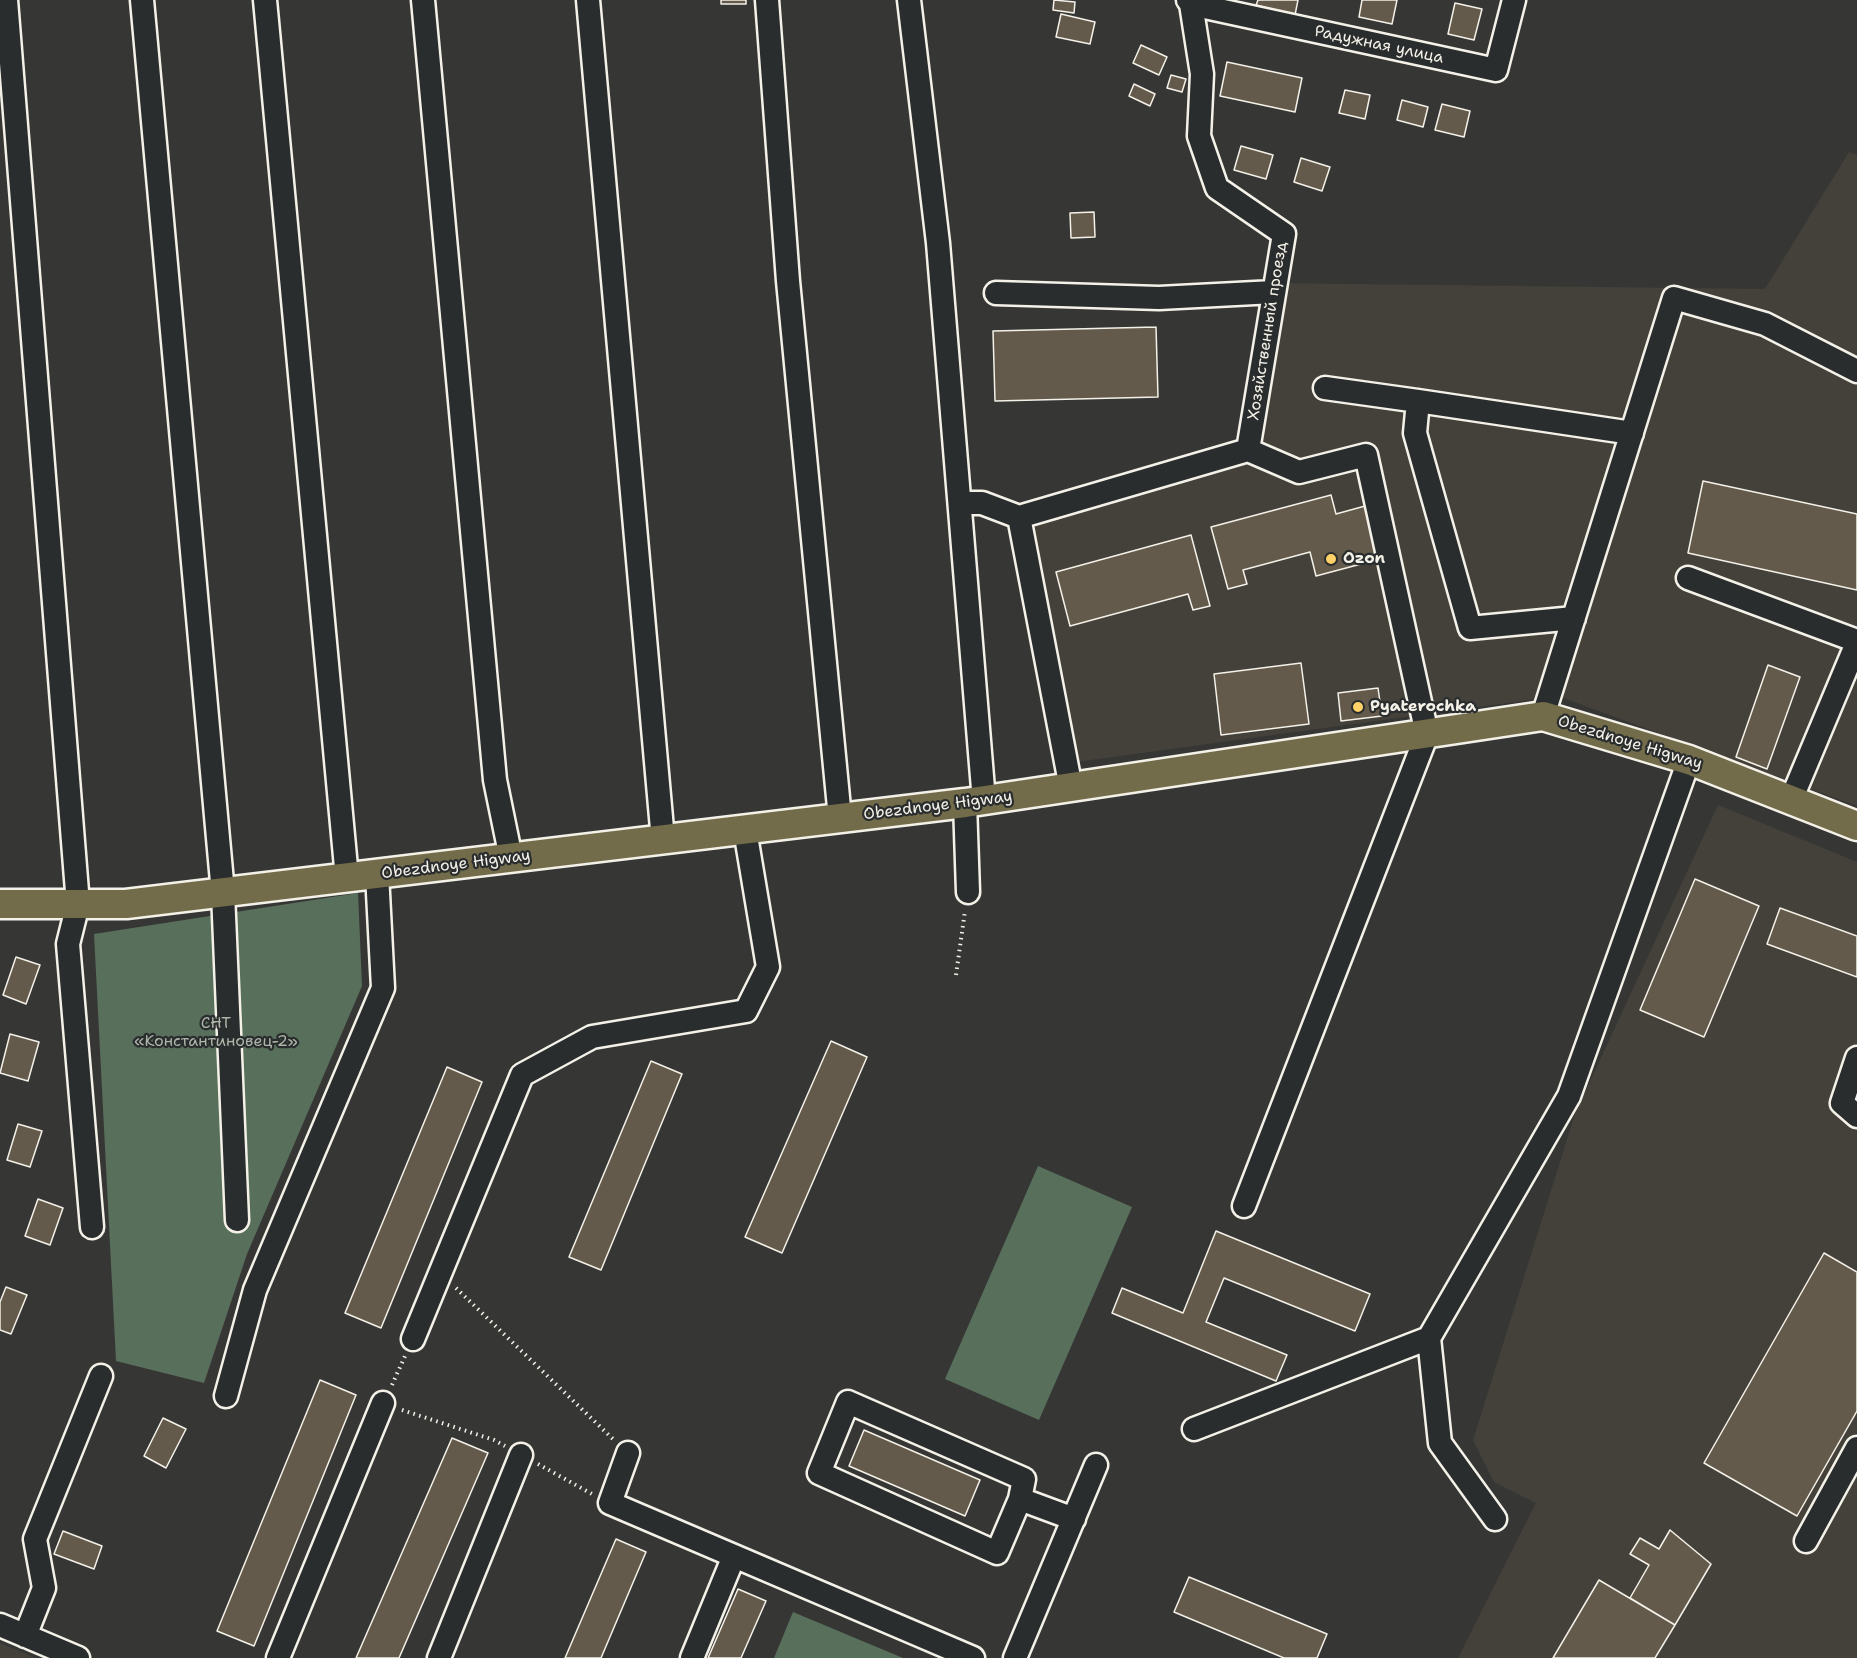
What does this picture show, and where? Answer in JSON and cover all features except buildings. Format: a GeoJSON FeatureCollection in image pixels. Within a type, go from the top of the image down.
{"type":"FeatureCollection","features":[{"type":"Feature","properties":{"kind":"main road","name":"Obezdnoye Higway"},"geometry":{"type":"LineString","coordinates":[[0,904],[126,904],[975,802],[1543,716],[1689,760],[1857,825]]}},
{"type":"Feature","properties":{"kind":"street"},"geometry":{"type":"LineString","coordinates":[[6,0],[78,904],[68,944],[92,1227]]}},
{"type":"Feature","properties":{"kind":"street"},"geometry":{"type":"LineString","coordinates":[[142,0],[223,892],[237,1220]]}},
{"type":"Feature","properties":{"kind":"street"},"geometry":{"type":"LineString","coordinates":[[266,0],[347,878]]}},
{"type":"Feature","properties":{"kind":"street"},"geometry":{"type":"LineString","coordinates":[[423,0],[495,780],[511,858]]}},
{"type":"Feature","properties":{"kind":"street"},"geometry":{"type":"LineString","coordinates":[[588,0],[663,840]]}},
{"type":"Feature","properties":{"kind":"street"},"geometry":{"type":"LineString","coordinates":[[766,0],[788,281],[840,818]]}},
{"type":"Feature","properties":{"kind":"street"},"geometry":{"type":"LineString","coordinates":[[909,0],[938,243],[960,503],[975,802],[968,892]]}},
{"type":"Feature","properties":{"kind":"street","name":"Радужная улица"},"geometry":{"type":"LineString","coordinates":[[1190,2],[1496,70],[1514,0]]}},
{"type":"Feature","properties":{"kind":"street","name":"Хозяйственный проезд"},"geometry":{"type":"LineString","coordinates":[[1190,2],[1202,74],[1199,136],[1217,188],[1284,234],[1248,450]]}},
{"type":"Feature","properties":{"kind":"street"},"geometry":{"type":"LineString","coordinates":[[996,293],[1159,298],[1274,292]]}},
{"type":"Feature","properties":{"kind":"street"},"geometry":{"type":"LineString","coordinates":[[1543,716],[1674,298],[1765,324],[1857,371]]}},
{"type":"Feature","properties":{"kind":"street"},"geometry":{"type":"LineString","coordinates":[[1325,388],[1632,433]]}},
{"type":"Feature","properties":{"kind":"street"},"geometry":{"type":"LineString","coordinates":[[1418,401],[1415,433],[1470,628],[1574,618]]}},
{"type":"Feature","properties":{"kind":"street"},"geometry":{"type":"LineString","coordinates":[[960,503],[982,502],[1019,517],[1248,450],[1299,472],[1366,454],[1427,734],[1244,1206]]}},
{"type":"Feature","properties":{"kind":"street"},"geometry":{"type":"LineString","coordinates":[[1019,517],[1071,788]]}},
{"type":"Feature","properties":{"kind":"street"},"geometry":{"type":"LineString","coordinates":[[1688,578],[1857,642],[1791,800]]}},
{"type":"Feature","properties":{"kind":"street"},"geometry":{"type":"LineString","coordinates":[[1494,1519],[1440,1443],[1429,1338],[1569,1096],[1689,760]]}},
{"type":"Feature","properties":{"kind":"street"},"geometry":{"type":"LineString","coordinates":[[413,1339],[522,1075],[592,1037],[746,1011],[768,967],[745,830]]}},
{"type":"Feature","properties":{"kind":"street"},"geometry":{"type":"LineString","coordinates":[[226,1396],[255,1290],[384,988],[377,874]]}},
{"type":"Feature","properties":{"kind":"street"},"geometry":{"type":"LineString","coordinates":[[1857,1058],[1842,1103],[1857,1116]]}},
{"type":"Feature","properties":{"kind":"street"},"geometry":{"type":"LineString","coordinates":[[1194,1429],[1429,1338]]}},
{"type":"Feature","properties":{"kind":"street"},"geometry":{"type":"LineString","coordinates":[[25,1636],[44,1588],[35,1539],[101,1376]]}},
{"type":"Feature","properties":{"kind":"street"},"geometry":{"type":"LineString","coordinates":[[848,1402],[1023,1479],[1020,1499],[997,1552],[819,1473],[848,1402]]}},
{"type":"Feature","properties":{"kind":"street"},"geometry":{"type":"LineString","coordinates":[[278,1658],[383,1403]]}},
{"type":"Feature","properties":{"kind":"street"},"geometry":{"type":"LineString","coordinates":[[1806,1541],[1857,1448]]}},
{"type":"Feature","properties":{"kind":"street"},"geometry":{"type":"LineString","coordinates":[[628,1453],[610,1503],[973,1658]]}},
{"type":"Feature","properties":{"kind":"street"},"geometry":{"type":"LineString","coordinates":[[438,1658],[521,1455]]}},
{"type":"Feature","properties":{"kind":"street"},"geometry":{"type":"LineString","coordinates":[[1015,1658],[1096,1465]]}},
{"type":"Feature","properties":{"kind":"street"},"geometry":{"type":"LineString","coordinates":[[1020,1499],[1074,1519]]}},
{"type":"Feature","properties":{"kind":"street"},"geometry":{"type":"LineString","coordinates":[[692,1658],[734,1556]]}},
{"type":"Feature","properties":{"kind":"street"},"geometry":{"type":"LineString","coordinates":[[0,1625],[78,1658]]}},
{"type":"Feature","properties":{"kind":"path"},"geometry":{"type":"LineString","coordinates":[[956,975],[968,892]]}},
{"type":"Feature","properties":{"kind":"path"},"geometry":{"type":"LineString","coordinates":[[441,1273],[628,1453]]}},
{"type":"Feature","properties":{"kind":"path"},"geometry":{"type":"LineString","coordinates":[[413,1339],[383,1403],[494,1440],[610,1503]]}},
{"type":"Feature","properties":{"kind":"shaded area"},"geometry":{"type":"Polygon","coordinates":[[[1849,152],[1857,155],[1857,806],[1558,696],[1076,762],[1026,519],[1247,459],[1265,283],[1765,289],[1849,152]]]}},
{"type":"Feature","properties":{"kind":"shaded area"},"geometry":{"type":"Polygon","coordinates":[[[1718,805],[1857,862],[1857,1658],[1458,1658],[1536,1503],[1494,1482],[1473,1440],[1575,1114],[1718,805]]]}},
{"type":"Feature","properties":{"kind":"shaded area"},"geometry":{"type":"Polygon","coordinates":[[[0,1643],[36,1658],[0,1658],[0,1643]]]}},
{"type":"Feature","properties":{"kind":"green space","name":"СНТ «Константиновец-2»"},"geometry":{"type":"Polygon","coordinates":[[[358,893],[362,986],[247,1254],[204,1383],[116,1361],[94,934],[358,893]]]}},
{"type":"Feature","properties":{"kind":"green space"},"geometry":{"type":"Polygon","coordinates":[[[1038,1166],[1132,1207],[1039,1420],[945,1379],[1038,1166]]]}},
{"type":"Feature","properties":{"kind":"green space"},"geometry":{"type":"Polygon","coordinates":[[[793,1612],[903,1658],[774,1658],[793,1612]]]}},
{"type":"Feature","properties":{"kind":"place","name":"Ozon"},"geometry":{"type":"Point","coordinates":[1331,559]}},
{"type":"Feature","properties":{"kind":"place","name":"Pyaterochka"},"geometry":{"type":"Point","coordinates":[1358,707]}}]}
